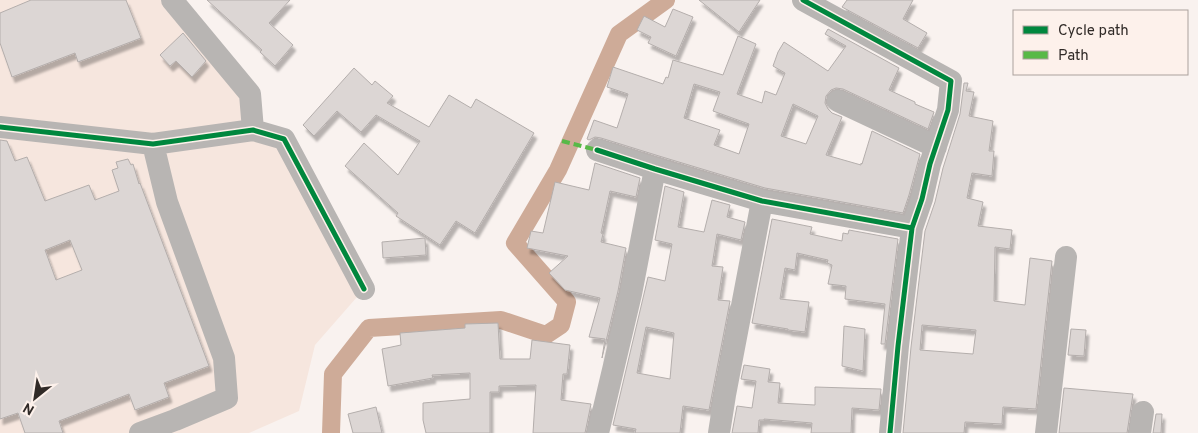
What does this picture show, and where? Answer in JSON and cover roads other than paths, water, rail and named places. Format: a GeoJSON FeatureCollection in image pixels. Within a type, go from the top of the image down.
{"type":"FeatureCollection","features":[{"type":"Feature","properties":{"kind":"street"},"geometry":{"type":"LineString","coordinates":[[172,0],[250,94],[253,130]]}},
{"type":"Feature","properties":{"kind":"street"},"geometry":{"type":"LineString","coordinates":[[803,0],[951,81],[948,110],[912,228],[890,433]]}},
{"type":"Feature","properties":{"kind":"street"},"geometry":{"type":"LineString","coordinates":[[838,101],[936,147]]}},
{"type":"Feature","properties":{"kind":"street"},"geometry":{"type":"LineString","coordinates":[[0,127],[153,144],[253,130],[284,139],[364,289]]}},
{"type":"Feature","properties":{"kind":"street"},"geometry":{"type":"LineString","coordinates":[[140,433],[227,398],[224,358],[167,202],[153,144]]}},
{"type":"Feature","properties":{"kind":"street"},"geometry":{"type":"LineString","coordinates":[[597,150],[762,201],[912,228]]}},
{"type":"Feature","properties":{"kind":"street"},"geometry":{"type":"LineString","coordinates":[[598,433],[631,294],[655,169]]}},
{"type":"Feature","properties":{"kind":"street"},"geometry":{"type":"LineString","coordinates":[[719,433],[762,201]]}},
{"type":"Feature","properties":{"kind":"street"},"geometry":{"type":"LineString","coordinates":[[1046,433],[1066,258]]}},
{"type":"Feature","properties":{"kind":"waterway"},"geometry":{"type":"LineString","coordinates":[[331,433],[333,374],[369,328],[501,320],[546,335],[561,325],[567,302],[515,243],[558,170],[619,34],[666,0]]}}]}
